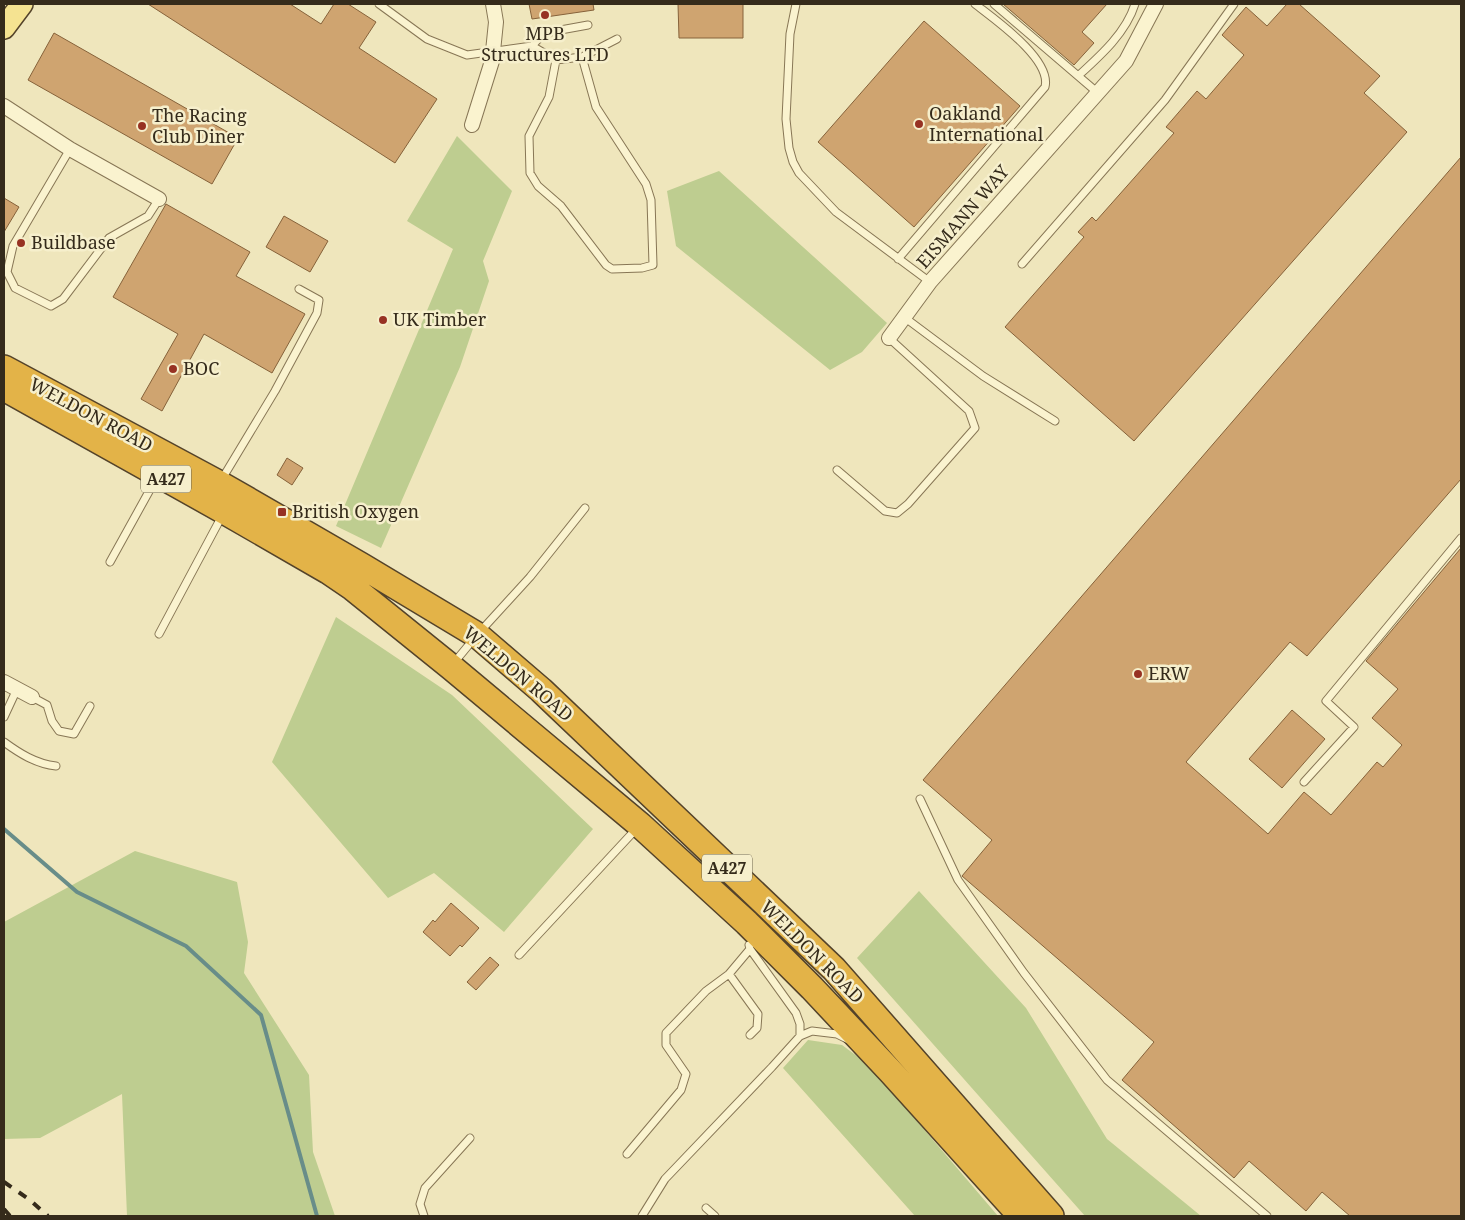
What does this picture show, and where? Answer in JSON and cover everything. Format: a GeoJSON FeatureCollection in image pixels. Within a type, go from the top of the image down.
{"type":"FeatureCollection","features":[{"type":"Feature","properties":{"kind":"highway","name":"WELDON ROAD"},"geometry":{"type":"LineString","coordinates":[[4,368],[220,484],[332,561]]}},
{"type":"Feature","properties":{"kind":"highway","name":"WELDON ROAD"},"geometry":{"type":"LineString","coordinates":[[4,388],[224,511],[332,561]]}},
{"type":"Feature","properties":{"kind":"highway","name":"A427"},"geometry":{"type":"LineString","coordinates":[[332,561],[357,577]]}},
{"type":"Feature","properties":{"kind":"highway","name":"WELDON ROAD"},"geometry":{"type":"LineString","coordinates":[[357,577],[477,636],[541,690],[747,891],[834,970],[1051,1216]]}},
{"type":"Feature","properties":{"kind":"highway","name":"WELDON ROAD"},"geometry":{"type":"LineString","coordinates":[[357,577],[451,667],[640,825],[812,988],[1021,1216]]}},
{"type":"Feature","properties":{"kind":"main road"},"geometry":{"type":"LineString","coordinates":[[4,28],[22,4]]}},
{"type":"Feature","properties":{"kind":"street"},"geometry":{"type":"LineString","coordinates":[[472,125],[492,62],[496,22],[494,4]]}},
{"type":"Feature","properties":{"kind":"street","name":"EISMANN WAY"},"geometry":{"type":"LineString","coordinates":[[889,338],[930,282],[1126,61],[1156,4]]}},
{"type":"Feature","properties":{"kind":"street"},"geometry":{"type":"LineString","coordinates":[[4,106],[70,149],[159,199]]}},
{"type":"Feature","properties":{"kind":"street"},"geometry":{"type":"LineString","coordinates":[[4,682],[32,697]]}},
{"type":"Feature","properties":{"kind":"lane"},"geometry":{"type":"LineString","coordinates":[[378,4],[427,39],[467,55],[532,46],[556,60],[582,57],[617,39]]}},
{"type":"Feature","properties":{"kind":"lane"},"geometry":{"type":"LineString","coordinates":[[796,4],[790,34],[786,119],[789,148],[793,162],[799,173],[836,212],[930,282]]}},
{"type":"Feature","properties":{"kind":"lane"},"geometry":{"type":"LineString","coordinates":[[898,259],[1045,86],[1045,77],[1036,59],[1015,35],[975,4]]}},
{"type":"Feature","properties":{"kind":"lane"},"geometry":{"type":"LineString","coordinates":[[994,4],[1098,93]]}},
{"type":"Feature","properties":{"kind":"lane"},"geometry":{"type":"LineString","coordinates":[[1078,76],[1113,41],[1126,23],[1135,4]]}},
{"type":"Feature","properties":{"kind":"lane"},"geometry":{"type":"LineString","coordinates":[[1022,264],[1165,100],[1234,4]]}},
{"type":"Feature","properties":{"kind":"lane"},"geometry":{"type":"LineString","coordinates":[[532,46],[544,33],[588,25]]}},
{"type":"Feature","properties":{"kind":"lane"},"geometry":{"type":"LineString","coordinates":[[556,60],[549,97],[529,136],[530,173],[538,186],[561,206],[606,265],[612,269],[642,268],[654,265],[650,200],[646,184],[596,107],[582,57]]}},
{"type":"Feature","properties":{"kind":"lane"},"geometry":{"type":"LineString","coordinates":[[70,149],[13,246],[7,272],[15,288],[51,306],[63,299],[109,238],[148,216],[159,199]]}},
{"type":"Feature","properties":{"kind":"lane"},"geometry":{"type":"LineString","coordinates":[[220,484],[275,391],[317,313],[319,300],[299,289]]}},
{"type":"Feature","properties":{"kind":"lane"},"geometry":{"type":"LineString","coordinates":[[904,317],[983,376],[1055,421]]}},
{"type":"Feature","properties":{"kind":"lane"},"geometry":{"type":"LineString","coordinates":[[837,470],[885,510],[897,513],[908,504],[975,428],[969,410],[889,338]]}},
{"type":"Feature","properties":{"kind":"lane"},"geometry":{"type":"LineString","coordinates":[[110,562],[158,475]]}},
{"type":"Feature","properties":{"kind":"lane"},"geometry":{"type":"LineString","coordinates":[[451,667],[530,577],[585,508]]}},
{"type":"Feature","properties":{"kind":"lane"},"geometry":{"type":"LineString","coordinates":[[159,634],[224,511]]}},
{"type":"Feature","properties":{"kind":"lane"},"geometry":{"type":"LineString","coordinates":[[1304,782],[1354,727],[1326,701],[1461,538]]}},
{"type":"Feature","properties":{"kind":"lane"},"geometry":{"type":"LineString","coordinates":[[4,717],[17,689]]}},
{"type":"Feature","properties":{"kind":"lane"},"geometry":{"type":"LineString","coordinates":[[32,697],[47,705],[52,722],[59,731],[74,734],[90,706]]}},
{"type":"Feature","properties":{"kind":"lane"},"geometry":{"type":"LineString","coordinates":[[4,742],[25,756],[48,765],[56,766]]}},
{"type":"Feature","properties":{"kind":"lane"},"geometry":{"type":"LineString","coordinates":[[920,799],[958,880],[1024,973],[1107,1080],[1267,1216]]}},
{"type":"Feature","properties":{"kind":"lane"},"geometry":{"type":"LineString","coordinates":[[519,955],[640,825]]}},
{"type":"Feature","properties":{"kind":"lane"},"geometry":{"type":"LineString","coordinates":[[748,927],[750,949],[796,1013],[800,1024],[800,1036]]}},
{"type":"Feature","properties":{"kind":"lane"},"geometry":{"type":"LineString","coordinates":[[627,1154],[682,1090],[686,1074],[666,1045],[666,1033],[706,991],[729,974],[750,949]]}},
{"type":"Feature","properties":{"kind":"lane"},"geometry":{"type":"LineString","coordinates":[[729,974],[758,1014],[757,1028],[750,1035]]}},
{"type":"Feature","properties":{"kind":"lane"},"geometry":{"type":"LineString","coordinates":[[642,1216],[665,1179],[800,1036],[812,1031],[837,1034],[852,1042],[891,1072]]}},
{"type":"Feature","properties":{"kind":"lane"},"geometry":{"type":"LineString","coordinates":[[424,1216],[420,1204],[426,1188],[470,1138]]}},
{"type":"Feature","properties":{"kind":"lane"},"geometry":{"type":"LineString","coordinates":[[706,1208],[715,1216]]}},
{"type":"Feature","properties":{"kind":"green space"},"geometry":{"type":"Polygon","coordinates":[[[457,136],[512,191],[483,261],[489,281],[460,367],[381,548],[336,526],[453,249],[407,221],[457,136]]]}},
{"type":"Feature","properties":{"kind":"green space"},"geometry":{"type":"Polygon","coordinates":[[[719,171],[887,323],[862,352],[830,370],[676,246],[667,191],[719,171]]]}},
{"type":"Feature","properties":{"kind":"green space"},"geometry":{"type":"Polygon","coordinates":[[[336,617],[452,695],[593,829],[504,932],[434,873],[388,898],[272,762],[336,617]]]}},
{"type":"Feature","properties":{"kind":"green space"},"geometry":{"type":"Polygon","coordinates":[[[135,851],[237,882],[248,942],[244,973],[309,1075],[313,1152],[335,1216],[127,1216],[122,1094],[40,1138],[4,1139],[4,922],[135,851]]]}},
{"type":"Feature","properties":{"kind":"green space"},"geometry":{"type":"Polygon","coordinates":[[[919,891],[1026,1008],[1107,1139],[1201,1216],[1085,1216],[857,958],[919,891]]]}},
{"type":"Feature","properties":{"kind":"green space"},"geometry":{"type":"Polygon","coordinates":[[[808,1040],[842,1045],[869,1065],[998,1216],[915,1216],[783,1068],[808,1040]]]}},
{"type":"Feature","properties":{"kind":"building"},"geometry":{"type":"Polygon","coordinates":[[[148,4],[290,4],[321,24],[334,4],[348,4],[376,22],[359,48],[437,99],[395,163],[148,4]]]}},
{"type":"Feature","properties":{"kind":"building","name":"MPB Structures LTD"},"geometry":{"type":"Polygon","coordinates":[[[529,4],[593,4],[594,10],[532,19],[529,4]]]}},
{"type":"Feature","properties":{"kind":"building"},"geometry":{"type":"Polygon","coordinates":[[[678,4],[743,4],[743,38],[679,38],[678,4]]]}},
{"type":"Feature","properties":{"kind":"building"},"geometry":{"type":"Polygon","coordinates":[[[1003,4],[1107,4],[1082,32],[1094,43],[1074,65],[1003,4]]]}},
{"type":"Feature","properties":{"kind":"building"},"geometry":{"type":"Polygon","coordinates":[[[1287,4],[1299,4],[1380,76],[1364,93],[1407,132],[1134,441],[1005,327],[1084,237],[1078,232],[1092,217],[1096,221],[1174,133],[1166,127],[1197,91],[1206,99],[1244,55],[1222,35],[1246,7],[1267,26],[1287,4]]]}},
{"type":"Feature","properties":{"kind":"building","name":"Oakland International"},"geometry":{"type":"Polygon","coordinates":[[[924,21],[1020,106],[914,227],[818,142],[924,21]]]}},
{"type":"Feature","properties":{"kind":"building"},"geometry":{"type":"Polygon","coordinates":[[[54,33],[238,138],[212,184],[28,80],[54,33]]]}},
{"type":"Feature","properties":{"kind":"building","name":"ERW"},"geometry":{"type":"Polygon","coordinates":[[[1461,157],[1461,479],[1307,656],[1290,642],[1186,762],[1268,834],[1304,792],[1331,815],[1377,762],[1383,767],[1402,745],[1372,718],[1398,689],[1366,661],[1461,548],[1461,1216],[1350,1216],[1322,1192],[1306,1211],[1249,1161],[1234,1178],[1122,1080],[1154,1042],[962,876],[992,840],[923,780],[1461,157]]]}},
{"type":"Feature","properties":{"kind":"building"},"geometry":{"type":"Polygon","coordinates":[[[4,198],[19,207],[4,232],[4,198]]]}},
{"type":"Feature","properties":{"kind":"building"},"geometry":{"type":"Polygon","coordinates":[[[166,204],[250,252],[236,276],[305,314],[272,373],[204,334],[162,411],[141,399],[178,334],[113,297],[166,204]]]}},
{"type":"Feature","properties":{"kind":"building"},"geometry":{"type":"Polygon","coordinates":[[[284,216],[328,241],[310,272],[266,247],[284,216]]]}},
{"type":"Feature","properties":{"kind":"building"},"geometry":{"type":"Polygon","coordinates":[[[287,458],[303,468],[292,485],[277,475],[287,458]]]}},
{"type":"Feature","properties":{"kind":"building"},"geometry":{"type":"Polygon","coordinates":[[[1292,710],[1325,739],[1282,788],[1249,759],[1292,710]]]}},
{"type":"Feature","properties":{"kind":"building"},"geometry":{"type":"Polygon","coordinates":[[[451,903],[479,928],[462,947],[460,945],[450,956],[423,932],[433,920],[435,922],[451,903]]]}},
{"type":"Feature","properties":{"kind":"building"},"geometry":{"type":"Polygon","coordinates":[[[490,957],[499,965],[476,990],[467,982],[490,957]]]}},
{"type":"Feature","properties":{"kind":"waterway"},"geometry":{"type":"LineString","coordinates":[[4,829],[77,892],[186,946],[261,1015],[317,1216]]}},
{"type":"Feature","properties":{"kind":"railway"},"geometry":{"type":"LineString","coordinates":[[4,1182],[30,1200],[48,1216]]}},
{"type":"Feature","properties":{"kind":"railway"},"geometry":{"type":"LineString","coordinates":[[4,1209],[10,1216]]}},
{"type":"Feature","properties":{"kind":"place","name":"MPB Structures LTD"},"geometry":{"type":"Point","coordinates":[545,15]}},
{"type":"Feature","properties":{"kind":"place","name":"Oakland International"},"geometry":{"type":"Point","coordinates":[919,124]}},
{"type":"Feature","properties":{"kind":"place","name":"The Racing Club Diner"},"geometry":{"type":"Point","coordinates":[142,126]}},
{"type":"Feature","properties":{"kind":"place","name":"Buildbase"},"geometry":{"type":"Point","coordinates":[21,243]}},
{"type":"Feature","properties":{"kind":"place","name":"UK Timber"},"geometry":{"type":"Point","coordinates":[383,320]}},
{"type":"Feature","properties":{"kind":"place","name":"BOC"},"geometry":{"type":"Point","coordinates":[173,369]}},
{"type":"Feature","properties":{"kind":"place","name":"British Oxygen"},"geometry":{"type":"Point","coordinates":[282,512]}},
{"type":"Feature","properties":{"kind":"place","name":"ERW"},"geometry":{"type":"Point","coordinates":[1138,674]}}]}
